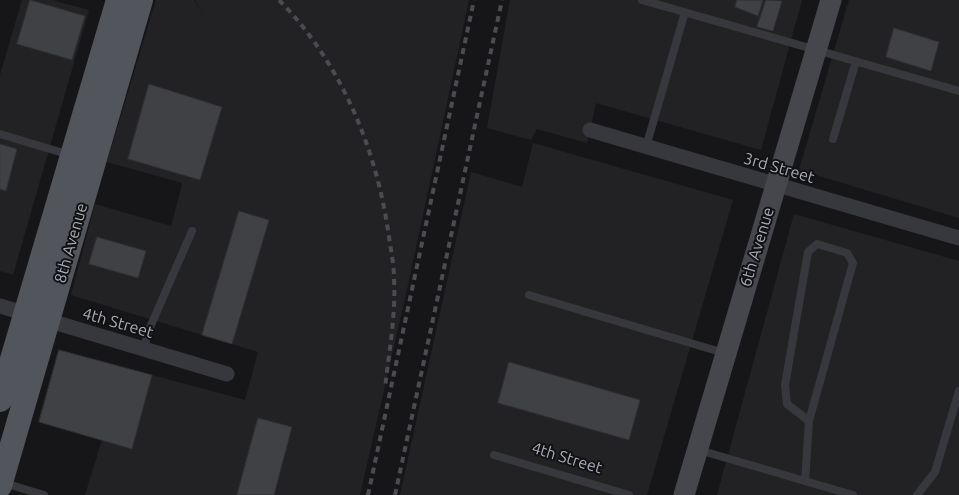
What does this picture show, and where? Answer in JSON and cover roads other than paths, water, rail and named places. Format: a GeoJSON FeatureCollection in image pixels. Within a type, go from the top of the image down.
{"type":"FeatureCollection","features":[{"type":"Feature","properties":{"kind":"main road","name":"8th Avenue"},"geometry":{"type":"LineString","coordinates":[[0,483],[71,155],[118,0]]}},
{"type":"Feature","properties":{"kind":"main road","name":"8th Avenue"},"geometry":{"type":"LineString","coordinates":[[0,400],[5,363],[37,318],[141,0]]}},
{"type":"Feature","properties":{"kind":"street","name":"6th Avenue"},"geometry":{"type":"LineString","coordinates":[[684,495],[831,0]]}},
{"type":"Feature","properties":{"kind":"street","name":"3rd Street"},"geometry":{"type":"LineString","coordinates":[[590,130],[959,238]]}},
{"type":"Feature","properties":{"kind":"street","name":"4th Street"},"geometry":{"type":"LineString","coordinates":[[0,306],[227,374]]}},
{"type":"Feature","properties":{"kind":"lane"},"geometry":{"type":"LineString","coordinates":[[642,0],[959,91]]}},
{"type":"Feature","properties":{"kind":"lane"},"geometry":{"type":"LineString","coordinates":[[646,147],[685,12]]}},
{"type":"Feature","properties":{"kind":"lane"},"geometry":{"type":"LineString","coordinates":[[833,139],[856,61]]}},
{"type":"Feature","properties":{"kind":"lane"},"geometry":{"type":"LineString","coordinates":[[0,134],[71,155]]}},
{"type":"Feature","properties":{"kind":"lane"},"geometry":{"type":"LineString","coordinates":[[144,348],[148,332],[192,230]]}},
{"type":"Feature","properties":{"kind":"lane"},"geometry":{"type":"LineString","coordinates":[[805,481],[809,421],[853,264],[847,253],[816,244],[808,252],[785,385],[787,404],[809,421]]}},
{"type":"Feature","properties":{"kind":"lane"},"geometry":{"type":"LineString","coordinates":[[529,295],[726,353]]}},
{"type":"Feature","properties":{"kind":"lane"},"geometry":{"type":"LineString","coordinates":[[918,495],[935,472],[959,391]]}},
{"type":"Feature","properties":{"kind":"lane"},"geometry":{"type":"LineString","coordinates":[[698,450],[853,495]]}},
{"type":"Feature","properties":{"kind":"lane","name":"4th Street"},"geometry":{"type":"LineString","coordinates":[[494,455],[629,495]]}},
{"type":"Feature","properties":{"kind":"lane"},"geometry":{"type":"LineString","coordinates":[[0,483],[44,495]]}},
{"type":"Feature","properties":{"kind":"railway"},"geometry":{"type":"LineString","coordinates":[[279,0],[321,52],[338,80],[366,141],[376,172],[394,273],[393,320],[385,388]]}},
{"type":"Feature","properties":{"kind":"railway"},"geometry":{"type":"LineString","coordinates":[[368,495],[474,0]]}},
{"type":"Feature","properties":{"kind":"railway"},"geometry":{"type":"LineString","coordinates":[[395,495],[502,0]]}}]}
